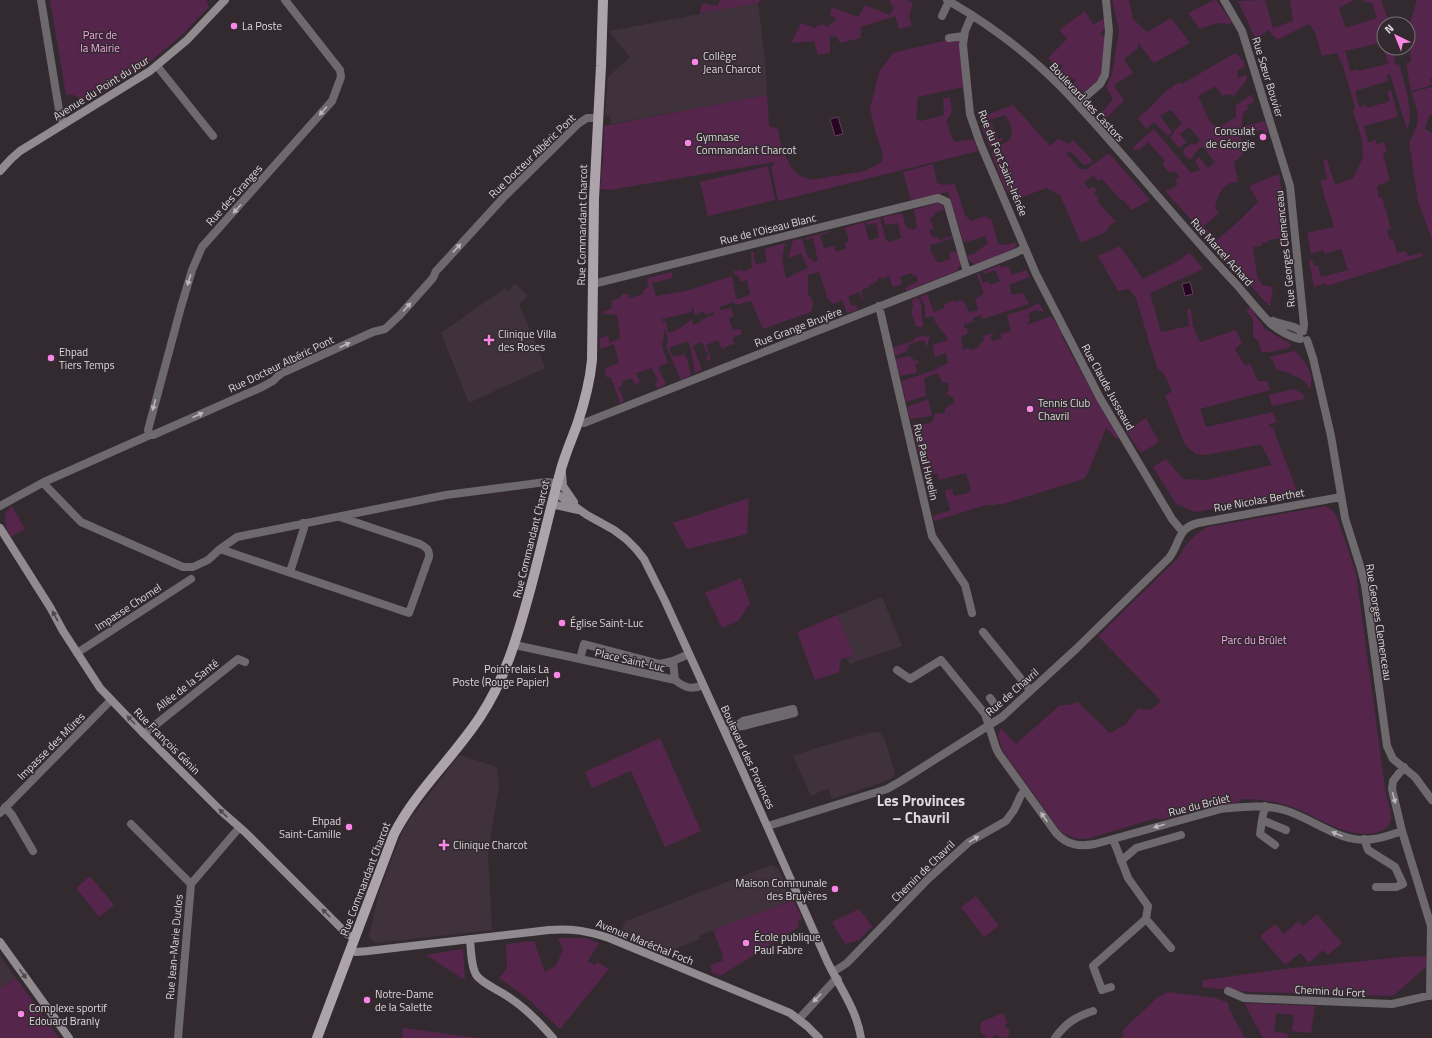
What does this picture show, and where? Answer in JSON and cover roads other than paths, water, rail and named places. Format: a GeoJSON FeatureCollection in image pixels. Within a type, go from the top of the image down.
{"type":"FeatureCollection","features":[{"type":"Feature","properties":{"kind":"main road","name":"Avenue du Point du Jour"},"geometry":{"type":"LineString","coordinates":[[0,171],[20,151],[157,66],[187,40],[225,0]]}},
{"type":"Feature","properties":{"kind":"main road","name":"Rue Commandant Charcot"},"geometry":{"type":"LineString","coordinates":[[317,1038],[394,834],[403,818],[480,717],[505,671],[515,645],[557,484],[578,422],[590,380],[592,367],[594,200],[603,0]]}},
{"type":"Feature","properties":{"kind":"main road","name":"Boulevard des Provinces"},"geometry":{"type":"LineString","coordinates":[[562,468],[563,486],[580,511]]}},
{"type":"Feature","properties":{"kind":"main road","name":"Boulevard des Provinces"},"geometry":{"type":"LineString","coordinates":[[553,499],[562,497],[580,511],[614,530],[636,548],[644,559],[768,826],[793,885],[860,1027],[861,1038]]}},
{"type":"Feature","properties":{"kind":"main road","name":"Rue François Génin"},"geometry":{"type":"LineString","coordinates":[[0,528],[91,675],[112,700],[144,734],[347,934],[355,938]]}},
{"type":"Feature","properties":{"kind":"main road","name":"Avenue Maréchal Foch"},"geometry":{"type":"LineString","coordinates":[[351,950],[356,952],[368,951],[564,929],[585,931],[609,938],[790,1013],[799,1019],[819,1038]]}},
{"type":"Feature","properties":{"kind":"main road"},"geometry":{"type":"LineString","coordinates":[[470,940],[476,975],[481,980],[512,999],[536,1019],[553,1038]]}},
{"type":"Feature","properties":{"kind":"main road"},"geometry":{"type":"LineString","coordinates":[[0,942],[69,1038]]}},
{"type":"Feature","properties":{"kind":"street"},"geometry":{"type":"LineString","coordinates":[[41,0],[60,116],[64,123]]}},
{"type":"Feature","properties":{"kind":"street","name":"Rue des Granges"},"geometry":{"type":"LineString","coordinates":[[150,435],[148,430],[179,314],[192,270],[202,247],[332,101],[341,77],[340,70],[285,0]]}},
{"type":"Feature","properties":{"kind":"street"},"geometry":{"type":"LineString","coordinates":[[1077,104],[1100,84],[1105,75],[1109,31],[1106,0]]}},
{"type":"Feature","properties":{"kind":"street","name":"Rue Sœur Bouvier"},"geometry":{"type":"LineString","coordinates":[[1224,0],[1242,31],[1272,131],[1284,164]]}},
{"type":"Feature","properties":{"kind":"street"},"geometry":{"type":"LineString","coordinates":[[942,16],[952,1]]}},
{"type":"Feature","properties":{"kind":"street","name":"Boulevard des Castors"},"geometry":{"type":"LineString","coordinates":[[952,1],[1009,42],[1038,66],[1077,104],[1162,202]]}},
{"type":"Feature","properties":{"kind":"street","name":"Rue du Fort Saint-Irénée"},"geometry":{"type":"LineString","coordinates":[[972,15],[968,22],[963,45],[970,114],[1004,202],[1011,214],[1025,248]]}},
{"type":"Feature","properties":{"kind":"street"},"geometry":{"type":"LineString","coordinates":[[949,38],[964,36]]}},
{"type":"Feature","properties":{"kind":"street"},"geometry":{"type":"LineString","coordinates":[[157,66],[213,136]]}},
{"type":"Feature","properties":{"kind":"street","name":"Rue Docteur Albéric Pont"},"geometry":{"type":"LineString","coordinates":[[0,506],[44,482],[262,387],[273,381],[282,373],[373,332],[385,329],[400,315],[433,278],[436,271],[521,179],[578,124],[587,118],[597,118]]}},
{"type":"Feature","properties":{"kind":"street","name":"Rue Georges Clemenceau"},"geometry":{"type":"LineString","coordinates":[[1284,164],[1290,186],[1299,267],[1304,325],[1303,336],[1313,358],[1331,436],[1345,518],[1365,585],[1386,746],[1393,759],[1415,777],[1432,800]]}},
{"type":"Feature","properties":{"kind":"street","name":"Rue de l'Oiseau Blanc"},"geometry":{"type":"LineString","coordinates":[[593,284],[938,198],[947,202],[967,272]]}},
{"type":"Feature","properties":{"kind":"street","name":"Rue Marcel Achard"},"geometry":{"type":"LineString","coordinates":[[1162,202],[1265,317],[1282,325],[1298,327],[1303,336]]}},
{"type":"Feature","properties":{"kind":"street","name":"Rue Grange Bruyère"},"geometry":{"type":"LineString","coordinates":[[578,422],[584,423],[1025,248]]}},
{"type":"Feature","properties":{"kind":"street","name":"Rue Claude Jusseaud"},"geometry":{"type":"LineString","coordinates":[[1025,248],[1036,274],[1100,398],[1172,519],[1182,531]]}},
{"type":"Feature","properties":{"kind":"street","name":"Rue Paul Huvelin"},"geometry":{"type":"LineString","coordinates":[[879,306],[932,536],[965,585],[972,613]]}},
{"type":"Feature","properties":{"kind":"street"},"geometry":{"type":"LineString","coordinates":[[44,482],[46,486],[81,522],[183,567],[193,567],[208,560],[237,537],[446,495],[548,482],[557,484]]}},
{"type":"Feature","properties":{"kind":"street","name":"Rue Nicolas Berthet"},"geometry":{"type":"LineString","coordinates":[[1182,531],[1188,526],[1198,522],[1341,498]]}},
{"type":"Feature","properties":{"kind":"street"},"geometry":{"type":"LineString","coordinates":[[220,549],[409,613],[429,557],[429,553],[426,548],[420,544],[338,516]]}},
{"type":"Feature","properties":{"kind":"street"},"geometry":{"type":"LineString","coordinates":[[290,572],[304,528],[304,523]]}},
{"type":"Feature","properties":{"kind":"street","name":"Rue de Chavril"},"geometry":{"type":"LineString","coordinates":[[768,826],[886,789],[990,726],[1002,717],[1071,653],[1169,558],[1176,548],[1182,531]]}},
{"type":"Feature","properties":{"kind":"street","name":"Impasse Chomel"},"geometry":{"type":"LineString","coordinates":[[77,653],[191,579]]}},
{"type":"Feature","properties":{"kind":"street"},"geometry":{"type":"LineString","coordinates":[[983,632],[1030,690]]}},
{"type":"Feature","properties":{"kind":"street","name":"Place Saint-Luc"},"geometry":{"type":"LineString","coordinates":[[580,659],[584,644],[663,664],[689,654]]}},
{"type":"Feature","properties":{"kind":"street","name":"Place Saint-Luc"},"geometry":{"type":"LineString","coordinates":[[515,645],[675,680],[689,689],[703,685]]}},
{"type":"Feature","properties":{"kind":"street","name":"Allée de la Santé"},"geometry":{"type":"LineString","coordinates":[[144,734],[238,659],[245,662]]}},
{"type":"Feature","properties":{"kind":"street"},"geometry":{"type":"LineString","coordinates":[[897,670],[910,679],[941,660],[985,714],[996,748],[1025,790]]}},
{"type":"Feature","properties":{"kind":"street","name":"Place Saint-Luc"},"geometry":{"type":"LineString","coordinates":[[673,661],[675,680]]}},
{"type":"Feature","properties":{"kind":"street"},"geometry":{"type":"LineString","coordinates":[[662,678],[665,671],[663,664]]}},
{"type":"Feature","properties":{"kind":"street","name":"Impasse des Mûres"},"geometry":{"type":"LineString","coordinates":[[33,851],[12,815],[3,810],[112,700]]}},
{"type":"Feature","properties":{"kind":"street"},"geometry":{"type":"LineString","coordinates":[[725,732],[736,727],[743,721],[793,709],[794,713],[736,727]]}},
{"type":"Feature","properties":{"kind":"street"},"geometry":{"type":"LineString","coordinates":[[1404,767],[1393,781],[1392,789],[1402,831],[1431,926],[1431,996]]}},
{"type":"Feature","properties":{"kind":"street","name":"Rue du Brûlet"},"geometry":{"type":"LineString","coordinates":[[1025,790],[1056,833],[1067,842],[1074,845],[1086,846],[1221,809],[1265,806],[1285,810],[1340,835],[1355,839],[1372,840],[1402,831]]}},
{"type":"Feature","properties":{"kind":"street","name":"Chemin de Chavril"},"geometry":{"type":"LineString","coordinates":[[799,1019],[833,982],[835,976],[928,879],[969,842],[1006,821],[1025,790]]}},
{"type":"Feature","properties":{"kind":"street"},"geometry":{"type":"LineString","coordinates":[[1265,806],[1260,834],[1275,845]]}},
{"type":"Feature","properties":{"kind":"street"},"geometry":{"type":"LineString","coordinates":[[1262,820],[1286,830]]}},
{"type":"Feature","properties":{"kind":"street"},"geometry":{"type":"LineString","coordinates":[[131,824],[191,884]]}},
{"type":"Feature","properties":{"kind":"street","name":"Rue Jean-Marie Duclos"},"geometry":{"type":"LineString","coordinates":[[178,1038],[191,884],[239,828]]}},
{"type":"Feature","properties":{"kind":"street"},"geometry":{"type":"LineString","coordinates":[[1121,861],[1136,848],[1181,835]]}},
{"type":"Feature","properties":{"kind":"street"},"geometry":{"type":"LineString","coordinates":[[1111,987],[1102,990],[1093,966],[1146,919],[1148,906],[1128,878],[1113,839]]}},
{"type":"Feature","properties":{"kind":"street"},"geometry":{"type":"LineString","coordinates":[[1364,839],[1368,850],[1395,867],[1403,884],[1396,887],[1376,887]]}},
{"type":"Feature","properties":{"kind":"street"},"geometry":{"type":"LineString","coordinates":[[1146,919],[1171,948]]}},
{"type":"Feature","properties":{"kind":"street","name":"Chemin du Fort"},"geometry":{"type":"LineString","coordinates":[[1228,991],[1244,998],[1392,1004],[1431,996]]}},
{"type":"Feature","properties":{"kind":"street"},"geometry":{"type":"LineString","coordinates":[[1055,1038],[1063,1027],[1079,1016],[1092,1011]]}},
{"type":"Feature","properties":{"kind":"place","name":"La Poste"},"geometry":{"type":"Point","coordinates":[234,26]}},
{"type":"Feature","properties":{"kind":"place","name":"Collège Jean Charcot"},"geometry":{"type":"Point","coordinates":[695,62]}},
{"type":"Feature","properties":{"kind":"place","name":"Consulat de Géorgie"},"geometry":{"type":"Point","coordinates":[1263,137]}},
{"type":"Feature","properties":{"kind":"place","name":"Gymnase Commandant Charcot"},"geometry":{"type":"Point","coordinates":[688,143]}},
{"type":"Feature","properties":{"kind":"place","name":"Clinique Villa des Roses"},"geometry":{"type":"Point","coordinates":[489,340]}},
{"type":"Feature","properties":{"kind":"place","name":"Ehpad Tiers Temps"},"geometry":{"type":"Point","coordinates":[51,358]}},
{"type":"Feature","properties":{"kind":"place","name":"Tennis Club Chavril"},"geometry":{"type":"Point","coordinates":[1030,409]}},
{"type":"Feature","properties":{"kind":"place","name":"Église Saint-Luc"},"geometry":{"type":"Point","coordinates":[562,623]}},
{"type":"Feature","properties":{"kind":"place","name":"Point relais La Poste (Rouge Papier)"},"geometry":{"type":"Point","coordinates":[557,675]}},
{"type":"Feature","properties":{"kind":"place","name":"Ehpad Saint-Camille"},"geometry":{"type":"Point","coordinates":[349,827]}},
{"type":"Feature","properties":{"kind":"place","name":"Clinique Charcot"},"geometry":{"type":"Point","coordinates":[444,845]}},
{"type":"Feature","properties":{"kind":"place","name":"Maison Communale des Bruyères"},"geometry":{"type":"Point","coordinates":[835,889]}},
{"type":"Feature","properties":{"kind":"place","name":"École publique Paul Fabre"},"geometry":{"type":"Point","coordinates":[746,943]}},
{"type":"Feature","properties":{"kind":"place","name":"Notre-Dame de la Salette"},"geometry":{"type":"Point","coordinates":[367,1000]}},
{"type":"Feature","properties":{"kind":"place","name":"Complexe sportif Edouard Branly"},"geometry":{"type":"Point","coordinates":[21,1014]}},
{"type":"Feature","properties":{"kind":"district","name":"Les Provinces – Chavril"},"geometry":{"type":"Point","coordinates":[921,808]}},
{"type":"Feature","properties":{"kind":"park label","name":"Parc de la Mairie"},"geometry":{"type":"Point","coordinates":[100,41]}},
{"type":"Feature","properties":{"kind":"park label","name":"Parc du Brûlet"},"geometry":{"type":"Point","coordinates":[1254,640]}}]}
